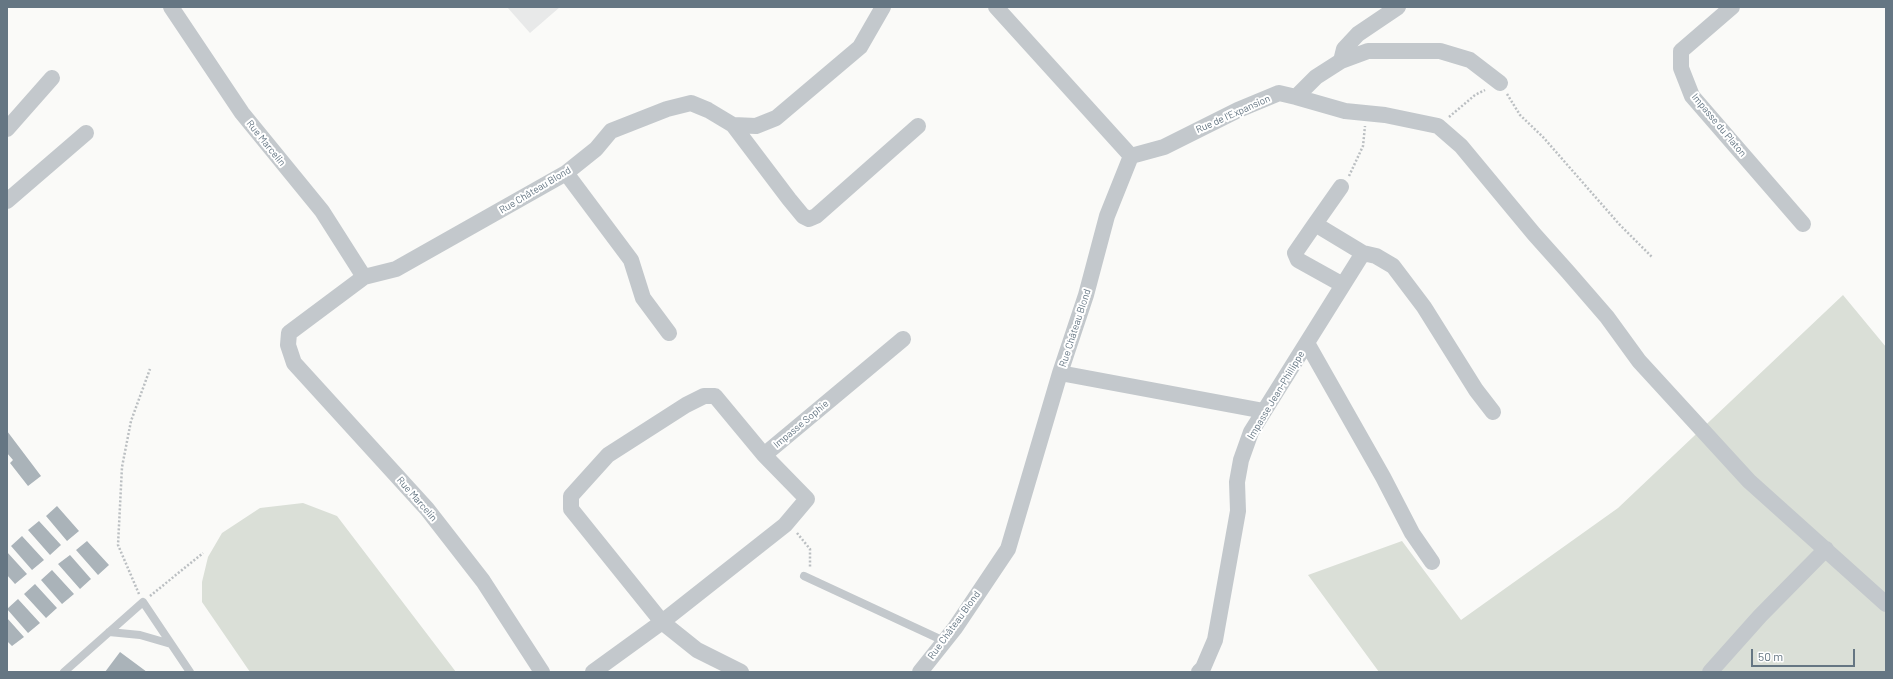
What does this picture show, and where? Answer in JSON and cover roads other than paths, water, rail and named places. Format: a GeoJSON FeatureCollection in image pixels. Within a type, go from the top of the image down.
{"type":"FeatureCollection","features":[{"type":"Feature","properties":{"kind":"street","name":"Rue Marcelin"},"geometry":{"type":"LineString","coordinates":[[171,7],[242,113],[322,211],[364,277]]}},
{"type":"Feature","properties":{"kind":"street","name":"Rue Château Blond"},"geometry":{"type":"LineString","coordinates":[[289,334],[364,277],[396,269],[566,173],[596,149],[611,131],[667,109],[692,103],[708,110],[733,125],[756,126],[776,118],[860,47],[884,7]]}},
{"type":"Feature","properties":{"kind":"street"},"geometry":{"type":"LineString","coordinates":[[1341,61],[1344,49],[1358,34],[1398,7]]}},
{"type":"Feature","properties":{"kind":"street","name":"Impasse du Platon"},"geometry":{"type":"LineString","coordinates":[[1732,7],[1717,12],[1681,51],[1681,68],[1692,96],[1803,224]]}},
{"type":"Feature","properties":{"kind":"street"},"geometry":{"type":"LineString","coordinates":[[1003,11],[1131,156]]}},
{"type":"Feature","properties":{"kind":"street"},"geometry":{"type":"LineString","coordinates":[[1296,97],[1316,77],[1341,61],[1368,51],[1440,51],[1470,60],[1500,83]]}},
{"type":"Feature","properties":{"kind":"street"},"geometry":{"type":"LineString","coordinates":[[7,129],[52,78]]}},
{"type":"Feature","properties":{"kind":"street","name":"Rue de l'Expansion"},"geometry":{"type":"LineString","coordinates":[[1131,156],[1164,147],[1238,110],[1279,94],[1296,97],[1345,111],[1385,115],[1438,126],[1461,146],[1534,234],[1607,317],[1639,361],[1749,481],[1826,549]]}},
{"type":"Feature","properties":{"kind":"street"},"geometry":{"type":"LineString","coordinates":[[733,125],[789,199],[803,216],[809,218],[816,216],[918,126]]}},
{"type":"Feature","properties":{"kind":"street"},"geometry":{"type":"LineString","coordinates":[[7,201],[86,133]]}},
{"type":"Feature","properties":{"kind":"street","name":"Rue Château Blond"},"geometry":{"type":"LineString","coordinates":[[920,672],[955,628],[1008,549],[1060,373],[1086,296],[1107,216],[1131,156]]}},
{"type":"Feature","properties":{"kind":"street"},"geometry":{"type":"LineString","coordinates":[[566,173],[631,260],[643,298],[670,333]]}},
{"type":"Feature","properties":{"kind":"street"},"geometry":{"type":"LineString","coordinates":[[1341,187],[1295,253],[1298,260],[1305,265],[1343,285]]}},
{"type":"Feature","properties":{"kind":"street"},"geometry":{"type":"LineString","coordinates":[[1315,224],[1363,253],[1376,256],[1393,266],[1424,307],[1476,390],[1493,412]]}},
{"type":"Feature","properties":{"kind":"street","name":"Impasse Jean-Phillippe"},"geometry":{"type":"LineString","coordinates":[[1199,672],[1203,668],[1215,640],[1238,511],[1237,482],[1241,460],[1251,432],[1363,253]]}},
{"type":"Feature","properties":{"kind":"street","name":"Rue Marcelin"},"geometry":{"type":"LineString","coordinates":[[289,334],[288,344],[294,363],[427,509],[483,581],[542,672]]}},
{"type":"Feature","properties":{"kind":"street","name":"Impasse Sophie"},"geometry":{"type":"LineString","coordinates":[[593,672],[662,622],[789,521],[807,499],[764,455],[903,339]]}},
{"type":"Feature","properties":{"kind":"street"},"geometry":{"type":"LineString","coordinates":[[1307,343],[1383,477],[1412,533],[1432,562]]}},
{"type":"Feature","properties":{"kind":"street"},"geometry":{"type":"LineString","coordinates":[[1060,373],[1264,411]]}},
{"type":"Feature","properties":{"kind":"street"},"geometry":{"type":"LineString","coordinates":[[740,672],[697,650],[662,622],[571,509],[571,496],[608,455],[662,420],[704,396],[715,396],[764,455]]}},
{"type":"Feature","properties":{"kind":"street"},"geometry":{"type":"LineString","coordinates":[[1710,672],[1760,616],[1826,549],[1886,604]]}},
{"type":"Feature","properties":{"kind":"lane"},"geometry":{"type":"LineString","coordinates":[[806,578],[944,641]]}},
{"type":"Feature","properties":{"kind":"lane"},"geometry":{"type":"LineString","coordinates":[[64,672],[143,602],[190,672]]}},
{"type":"Feature","properties":{"kind":"lane"},"geometry":{"type":"LineString","coordinates":[[110,632],[140,635],[171,644]]}}]}
